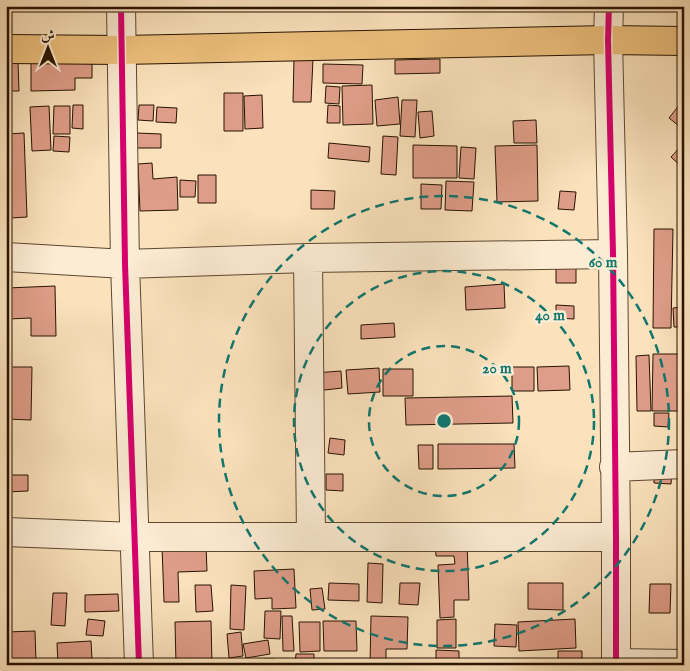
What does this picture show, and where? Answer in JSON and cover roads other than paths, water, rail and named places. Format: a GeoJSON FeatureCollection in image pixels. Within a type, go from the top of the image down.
{"type":"FeatureCollection","features":[{"type":"Feature","properties":{"kind":"main road"},"geometry":{"type":"LineString","coordinates":[[6,50],[122,50],[608,40],[684,41]]}},
{"type":"Feature","properties":{"kind":"street"},"geometry":{"type":"LineString","coordinates":[[121,6],[124,264],[139,665]]}},
{"type":"Feature","properties":{"kind":"street"},"geometry":{"type":"LineString","coordinates":[[609,6],[616,664],[684,664]]}},
{"type":"Feature","properties":{"kind":"street"},"geometry":{"type":"LineString","coordinates":[[6,258],[124,264],[308,258],[612,254]]}},
{"type":"Feature","properties":{"kind":"street"},"geometry":{"type":"LineString","coordinates":[[308,258],[311,537]]}},
{"type":"Feature","properties":{"kind":"street"},"geometry":{"type":"LineString","coordinates":[[614,467],[684,464]]}},
{"type":"Feature","properties":{"kind":"street"},"geometry":{"type":"LineString","coordinates":[[6,532],[134,537],[616,536]]}}]}
